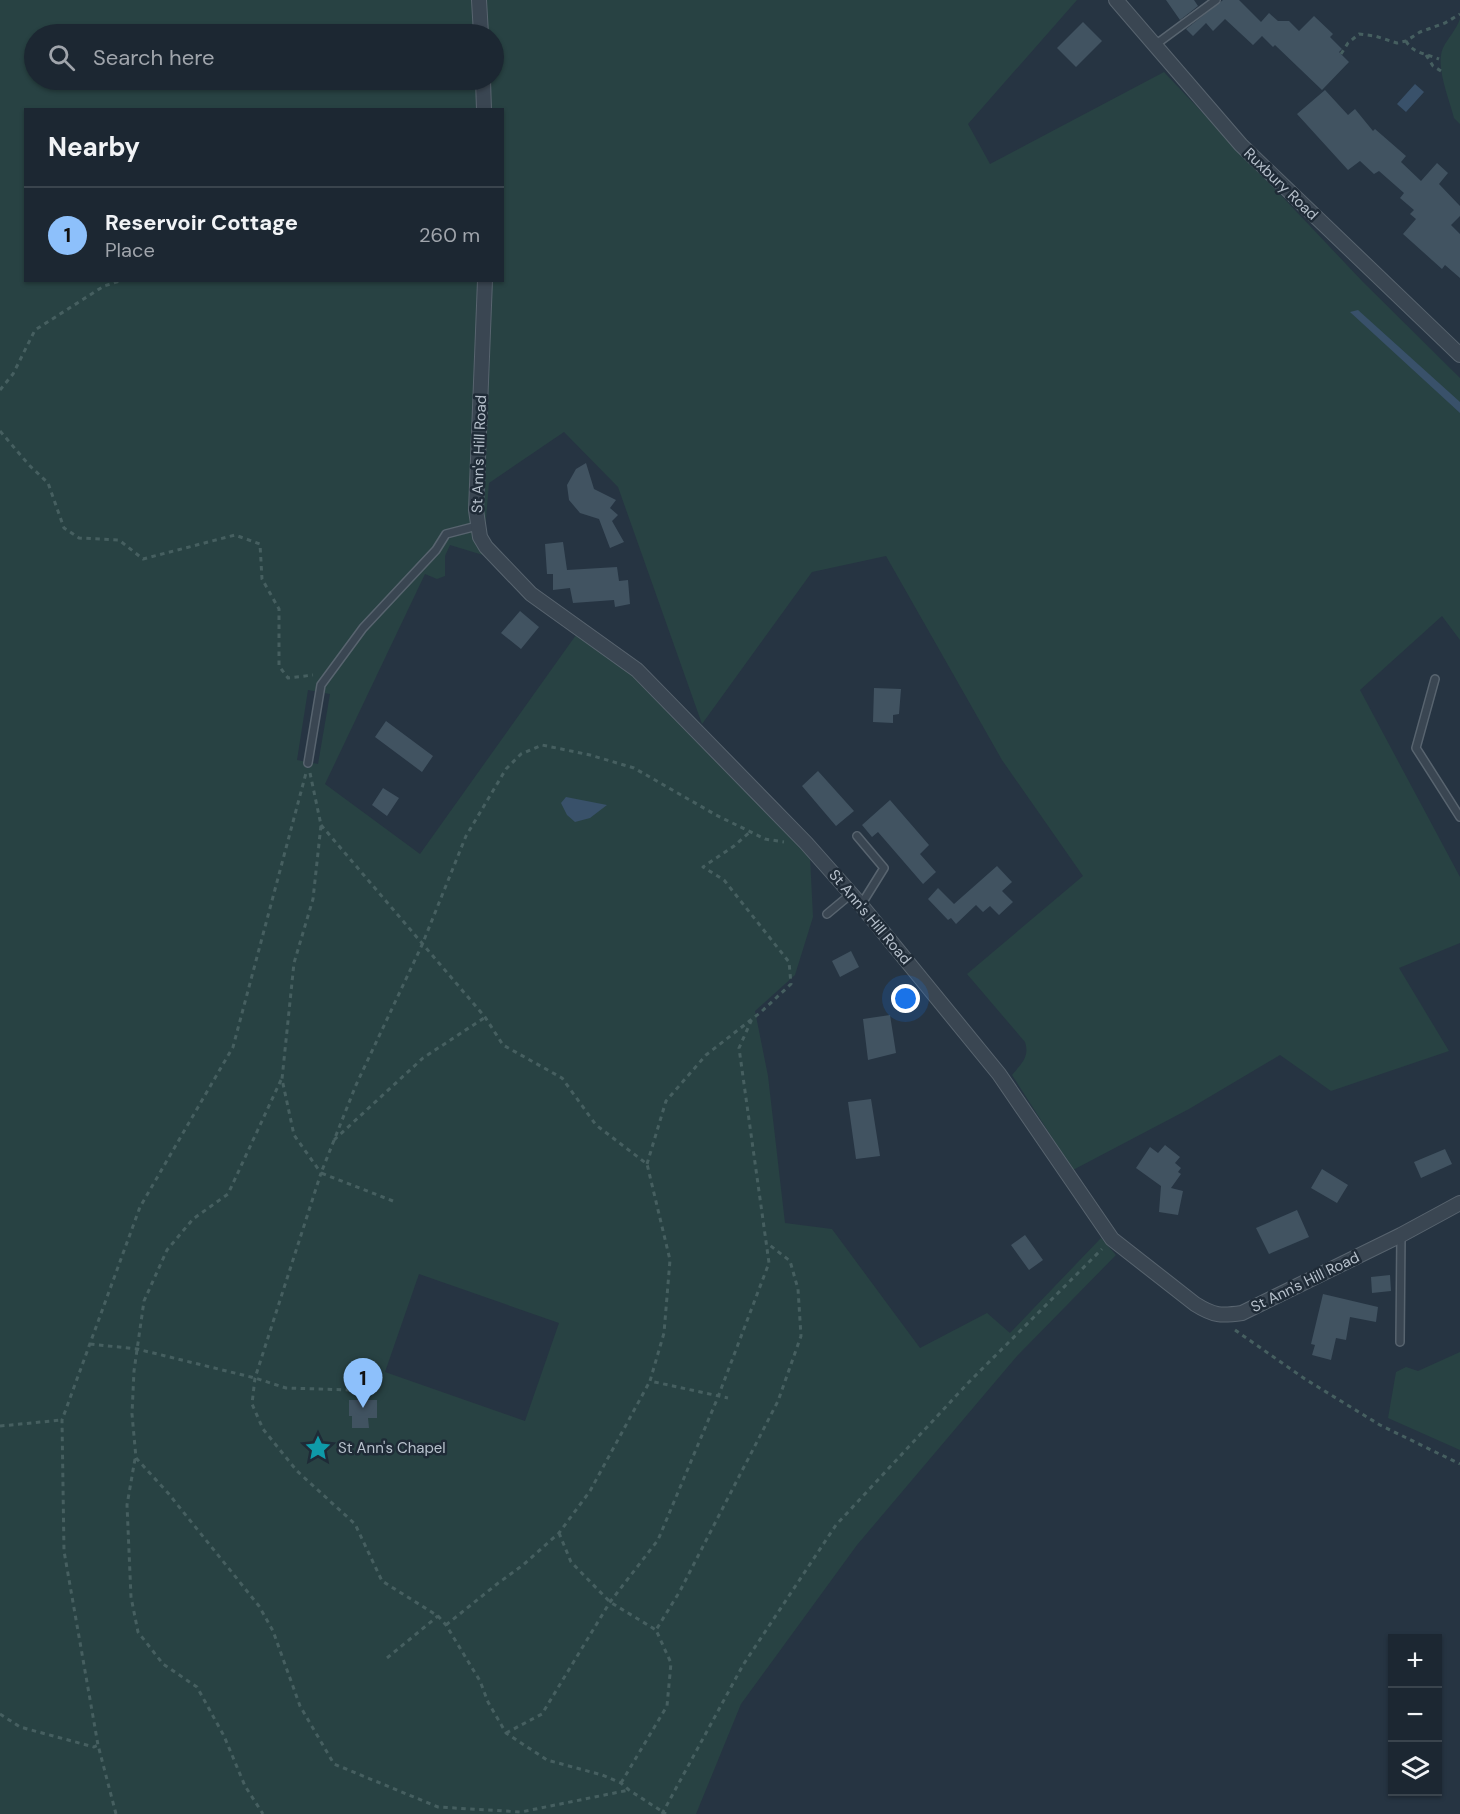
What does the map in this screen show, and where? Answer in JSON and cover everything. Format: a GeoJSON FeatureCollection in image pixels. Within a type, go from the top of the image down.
{"type":"FeatureCollection","features":[{"type":"Feature","properties":{"kind":"street"},"geometry":{"type":"LineString","coordinates":[[479,0],[480,24]]}},
{"type":"Feature","properties":{"kind":"street","name":"Ruxbury Road"},"geometry":{"type":"LineString","coordinates":[[1116,0],[1241,145],[1460,355]]}},
{"type":"Feature","properties":{"kind":"street"},"geometry":{"type":"LineString","coordinates":[[483,90],[484,108]]}},
{"type":"Feature","properties":{"kind":"street","name":"St Ann's Hill Road"},"geometry":{"type":"LineString","coordinates":[[485,282],[476,510],[480,537],[486,547],[531,594],[637,670],[806,843],[861,905],[999,1074],[1112,1239],[1195,1304],[1209,1313],[1223,1316],[1242,1313],[1401,1235],[1460,1203]]}},
{"type":"Feature","properties":{"kind":"lane"},"geometry":{"type":"LineString","coordinates":[[1155,45],[1216,0]]}},
{"type":"Feature","properties":{"kind":"lane"},"geometry":{"type":"LineString","coordinates":[[308,763],[321,685],[363,628],[436,550],[446,534],[477,525]]}},
{"type":"Feature","properties":{"kind":"lane"},"geometry":{"type":"LineString","coordinates":[[1436,679],[1416,748],[1460,817]]}},
{"type":"Feature","properties":{"kind":"lane"},"geometry":{"type":"LineString","coordinates":[[857,836],[884,868],[861,905]]}},
{"type":"Feature","properties":{"kind":"lane"},"geometry":{"type":"LineString","coordinates":[[827,914],[851,894]]}},
{"type":"Feature","properties":{"kind":"lane"},"geometry":{"type":"LineString","coordinates":[[1400,1342],[1401,1235]]}},
{"type":"Feature","properties":{"kind":"path"},"geometry":{"type":"LineString","coordinates":[[1341,54],[1348,43],[1359,34],[1397,43],[1406,41],[1460,14]]}},
{"type":"Feature","properties":{"kind":"path"},"geometry":{"type":"LineString","coordinates":[[1406,41],[1407,45],[1417,52],[1439,59]]}},
{"type":"Feature","properties":{"kind":"path"},"geometry":{"type":"LineString","coordinates":[[1426,55],[1433,66],[1441,71]]}},
{"type":"Feature","properties":{"kind":"path"},"geometry":{"type":"LineString","coordinates":[[0,390],[13,374],[34,330],[104,286],[117,282]]}},
{"type":"Feature","properties":{"kind":"path"},"geometry":{"type":"LineString","coordinates":[[0,431],[48,483],[64,528],[79,538],[119,540],[143,559],[235,535],[260,544],[262,579],[279,609],[279,666],[288,678],[320,674],[335,666]]}},
{"type":"Feature","properties":{"kind":"path"},"geometry":{"type":"LineString","coordinates":[[806,843],[795,844],[765,839],[676,794],[634,768],[590,754],[542,745],[521,754],[506,769],[484,802],[466,836],[422,945],[332,1141],[255,1378],[252,1404],[263,1429],[297,1471],[355,1524],[382,1581],[438,1616],[446,1625],[480,1681],[488,1702],[506,1733],[547,1760],[602,1775],[621,1783],[663,1813],[744,1665],[836,1525],[968,1383],[1112,1239]]}},
{"type":"Feature","properties":{"kind":"path"},"geometry":{"type":"LineString","coordinates":[[308,763],[321,825],[313,899],[294,963],[282,1079],[294,1135],[321,1173],[393,1201]]}},
{"type":"Feature","properties":{"kind":"path"},"geometry":{"type":"LineString","coordinates":[[116,1814],[98,1745],[64,1551],[62,1420],[140,1207],[233,1047],[308,763]]}},
{"type":"Feature","properties":{"kind":"path"},"geometry":{"type":"LineString","coordinates":[[321,825],[485,1017],[503,1045],[562,1078],[596,1125],[647,1164]]}},
{"type":"Feature","properties":{"kind":"path"},"geometry":{"type":"LineString","coordinates":[[446,1625],[560,1533],[590,1491],[650,1381],[664,1333],[670,1260],[647,1164],[666,1101],[706,1055],[752,1019],[791,984],[789,962],[724,880],[703,867],[750,832]]}},
{"type":"Feature","properties":{"kind":"path"},"geometry":{"type":"LineString","coordinates":[[332,1141],[423,1058],[485,1017]]}},
{"type":"Feature","properties":{"kind":"path"},"geometry":{"type":"LineString","coordinates":[[506,1733],[542,1714],[610,1602],[658,1540],[718,1397],[769,1263],[739,1048],[752,1019]]}},
{"type":"Feature","properties":{"kind":"path"},"geometry":{"type":"LineString","coordinates":[[263,1814],[245,1786],[224,1736],[197,1687],[162,1664],[138,1632],[131,1597],[127,1505],[136,1458],[132,1414],[137,1348],[144,1301],[167,1250],[193,1219],[228,1194],[282,1079]]}},
{"type":"Feature","properties":{"kind":"path"},"geometry":{"type":"LineString","coordinates":[[656,1630],[680,1591],[778,1401],[801,1336],[798,1289],[790,1261],[767,1243]]}},
{"type":"Feature","properties":{"kind":"path"},"geometry":{"type":"LineString","coordinates":[[1223,1316],[1232,1328],[1305,1379],[1380,1425],[1460,1464]]}},
{"type":"Feature","properties":{"kind":"path"},"geometry":{"type":"LineString","coordinates":[[90,1344],[137,1348],[286,1388],[352,1390]]}},
{"type":"Feature","properties":{"kind":"path"},"geometry":{"type":"LineString","coordinates":[[650,1381],[728,1398]]}},
{"type":"Feature","properties":{"kind":"path"},"geometry":{"type":"LineString","coordinates":[[0,1426],[62,1420]]}},
{"type":"Feature","properties":{"kind":"path"},"geometry":{"type":"LineString","coordinates":[[136,1458],[258,1606],[273,1631],[300,1707],[334,1764],[438,1807],[521,1813],[628,1790]]}},
{"type":"Feature","properties":{"kind":"path"},"geometry":{"type":"LineString","coordinates":[[560,1533],[571,1562],[610,1602],[656,1630],[671,1663],[667,1706],[621,1783]]}},
{"type":"Feature","properties":{"kind":"path"},"geometry":{"type":"LineString","coordinates":[[387,1658],[438,1616]]}},
{"type":"Feature","properties":{"kind":"path"},"geometry":{"type":"LineString","coordinates":[[0,1714],[20,1727],[94,1746],[98,1745]]}},
{"type":"Feature","properties":{"kind":"green space"},"geometry":{"type":"Polygon","coordinates":[[[0,0],[1077,0],[968,124],[990,164],[1164,72],[1363,282],[1460,378],[1460,640],[1442,616],[1360,690],[1460,877],[1460,943],[1399,968],[1449,1051],[1331,1091],[1280,1055],[1189,1109],[1073,1170],[1012,1075],[1025,1056],[1025,1042],[967,974],[1083,876],[1002,760],[886,556],[812,572],[702,724],[618,487],[564,432],[489,483],[483,555],[450,545],[445,556],[445,576],[437,579],[425,574],[325,784],[420,854],[576,635],[632,675],[810,857],[813,917],[795,975],[755,1011],[768,1076],[785,1223],[832,1229],[920,1348],[987,1313],[1010,1333],[1101,1238],[1116,1255],[1017,1356],[857,1545],[741,1704],[696,1814],[0,1814],[0,0]],[[308,690],[297,760],[318,764],[330,694],[308,690]],[[419,1274],[385,1372],[525,1421],[559,1323],[419,1274]]]}},
{"type":"Feature","properties":{"kind":"green space"},"geometry":{"type":"Polygon","coordinates":[[[1460,19],[1460,124],[1454,118],[1444,82],[1441,55],[1460,19]]]}},
{"type":"Feature","properties":{"kind":"green space"},"geometry":{"type":"Polygon","coordinates":[[[1460,1352],[1460,1450],[1388,1418],[1396,1372],[1406,1367],[1418,1371],[1460,1352]]]}},
{"type":"Feature","properties":{"kind":"water"},"geometry":{"type":"Polygon","coordinates":[[[1415,84],[1424,92],[1406,112],[1397,104],[1415,84]]]}},
{"type":"Feature","properties":{"kind":"water"},"geometry":{"type":"Polygon","coordinates":[[[1358,310],[1460,402],[1460,413],[1350,312],[1358,310]]]}},
{"type":"Feature","properties":{"kind":"water"},"geometry":{"type":"Polygon","coordinates":[[[566,797],[607,805],[590,818],[575,822],[567,815],[561,803],[566,797]]]}},
{"type":"Feature","properties":{"kind":"building"},"geometry":{"type":"Polygon","coordinates":[[[1166,0],[1194,0],[1198,6],[1180,20],[1166,0]]]}},
{"type":"Feature","properties":{"kind":"building"},"geometry":{"type":"Polygon","coordinates":[[[1223,0],[1239,0],[1261,22],[1269,13],[1278,21],[1289,21],[1299,31],[1314,16],[1333,34],[1330,37],[1342,49],[1339,52],[1349,62],[1322,90],[1275,45],[1273,47],[1262,36],[1253,45],[1225,19],[1213,31],[1206,23],[1193,36],[1186,29],[1223,0]]]}},
{"type":"Feature","properties":{"kind":"building"},"geometry":{"type":"Polygon","coordinates":[[[1083,22],[1102,41],[1076,67],[1057,48],[1083,22]]]}},
{"type":"Feature","properties":{"kind":"building"},"geometry":{"type":"Polygon","coordinates":[[[1325,90],[1348,115],[1355,109],[1373,131],[1375,129],[1406,156],[1401,162],[1421,181],[1437,163],[1448,173],[1439,184],[1460,206],[1460,216],[1451,225],[1460,234],[1460,278],[1445,265],[1442,269],[1403,234],[1416,219],[1410,214],[1414,210],[1400,198],[1404,193],[1379,171],[1374,174],[1360,161],[1348,170],[1297,114],[1325,90]]]}},
{"type":"Feature","properties":{"kind":"building"},"geometry":{"type":"Polygon","coordinates":[[[586,463],[594,489],[616,500],[610,508],[618,515],[612,521],[624,542],[610,548],[599,519],[580,513],[569,500],[567,485],[576,469],[586,463]]]}},
{"type":"Feature","properties":{"kind":"building"},"geometry":{"type":"Polygon","coordinates":[[[563,542],[567,570],[617,567],[619,581],[628,580],[630,604],[615,607],[614,600],[573,603],[570,588],[553,590],[553,574],[547,574],[545,544],[563,542]]]}},
{"type":"Feature","properties":{"kind":"building"},"geometry":{"type":"Polygon","coordinates":[[[520,611],[539,627],[521,649],[501,633],[520,611]]]}},
{"type":"Feature","properties":{"kind":"building"},"geometry":{"type":"Polygon","coordinates":[[[874,688],[901,689],[899,714],[893,715],[893,723],[873,722],[874,688]]]}},
{"type":"Feature","properties":{"kind":"building"},"geometry":{"type":"Polygon","coordinates":[[[386,721],[433,756],[422,772],[375,737],[386,721]]]}},
{"type":"Feature","properties":{"kind":"building"},"geometry":{"type":"Polygon","coordinates":[[[818,771],[854,811],[836,826],[802,786],[818,771]]]}},
{"type":"Feature","properties":{"kind":"building"},"geometry":{"type":"Polygon","coordinates":[[[383,788],[399,798],[387,816],[372,805],[383,788]]]}},
{"type":"Feature","properties":{"kind":"building"},"geometry":{"type":"Polygon","coordinates":[[[890,800],[929,845],[920,854],[936,872],[923,884],[878,832],[872,837],[862,825],[890,800]]]}},
{"type":"Feature","properties":{"kind":"building"},"geometry":{"type":"Polygon","coordinates":[[[997,866],[1012,882],[1002,891],[1013,902],[999,915],[990,906],[983,912],[976,905],[956,924],[951,918],[948,920],[928,899],[938,888],[954,904],[997,866]]]}},
{"type":"Feature","properties":{"kind":"building"},"geometry":{"type":"Polygon","coordinates":[[[851,951],[859,967],[840,977],[832,961],[851,951]]]}},
{"type":"Feature","properties":{"kind":"building"},"geometry":{"type":"Polygon","coordinates":[[[890,1015],[896,1053],[868,1060],[863,1019],[890,1015]]]}},
{"type":"Feature","properties":{"kind":"building"},"geometry":{"type":"Polygon","coordinates":[[[871,1099],[880,1156],[856,1159],[848,1102],[871,1099]]]}},
{"type":"Feature","properties":{"kind":"building"},"geometry":{"type":"Polygon","coordinates":[[[1165,1145],[1180,1157],[1175,1163],[1181,1168],[1178,1172],[1181,1174],[1171,1188],[1183,1191],[1178,1215],[1159,1212],[1161,1186],[1136,1168],[1150,1147],[1158,1153],[1165,1145]]]}},
{"type":"Feature","properties":{"kind":"building"},"geometry":{"type":"Polygon","coordinates":[[[1445,1149],[1452,1164],[1421,1178],[1414,1162],[1445,1149]]]}},
{"type":"Feature","properties":{"kind":"building"},"geometry":{"type":"Polygon","coordinates":[[[1322,1169],[1348,1185],[1337,1203],[1311,1188],[1322,1169]]]}},
{"type":"Feature","properties":{"kind":"building"},"geometry":{"type":"Polygon","coordinates":[[[1297,1210],[1309,1237],[1269,1254],[1256,1228],[1297,1210]]]}},
{"type":"Feature","properties":{"kind":"building"},"geometry":{"type":"Polygon","coordinates":[[[1025,1235],[1043,1260],[1029,1270],[1011,1245],[1025,1235]]]}},
{"type":"Feature","properties":{"kind":"building"},"geometry":{"type":"Polygon","coordinates":[[[1390,1275],[1391,1291],[1372,1293],[1371,1277],[1390,1275]]]}},
{"type":"Feature","properties":{"kind":"building"},"geometry":{"type":"Polygon","coordinates":[[[1323,1294],[1378,1307],[1376,1322],[1350,1317],[1346,1340],[1336,1338],[1331,1360],[1312,1355],[1315,1345],[1311,1344],[1323,1294]]]}},
{"type":"Feature","properties":{"kind":"building"},"geometry":{"type":"Polygon","coordinates":[[[349,1400],[377,1400],[377,1418],[368,1418],[369,1428],[352,1428],[349,1400]]]}},
{"type":"Feature","properties":{"kind":"place","name":"Reservoir Cottage"},"geometry":{"type":"Point","coordinates":[363,1408]}},
{"type":"Feature","properties":{"kind":"place","name":"St Ann's Chapel"},"geometry":{"type":"Point","coordinates":[318,1448]}}]}
